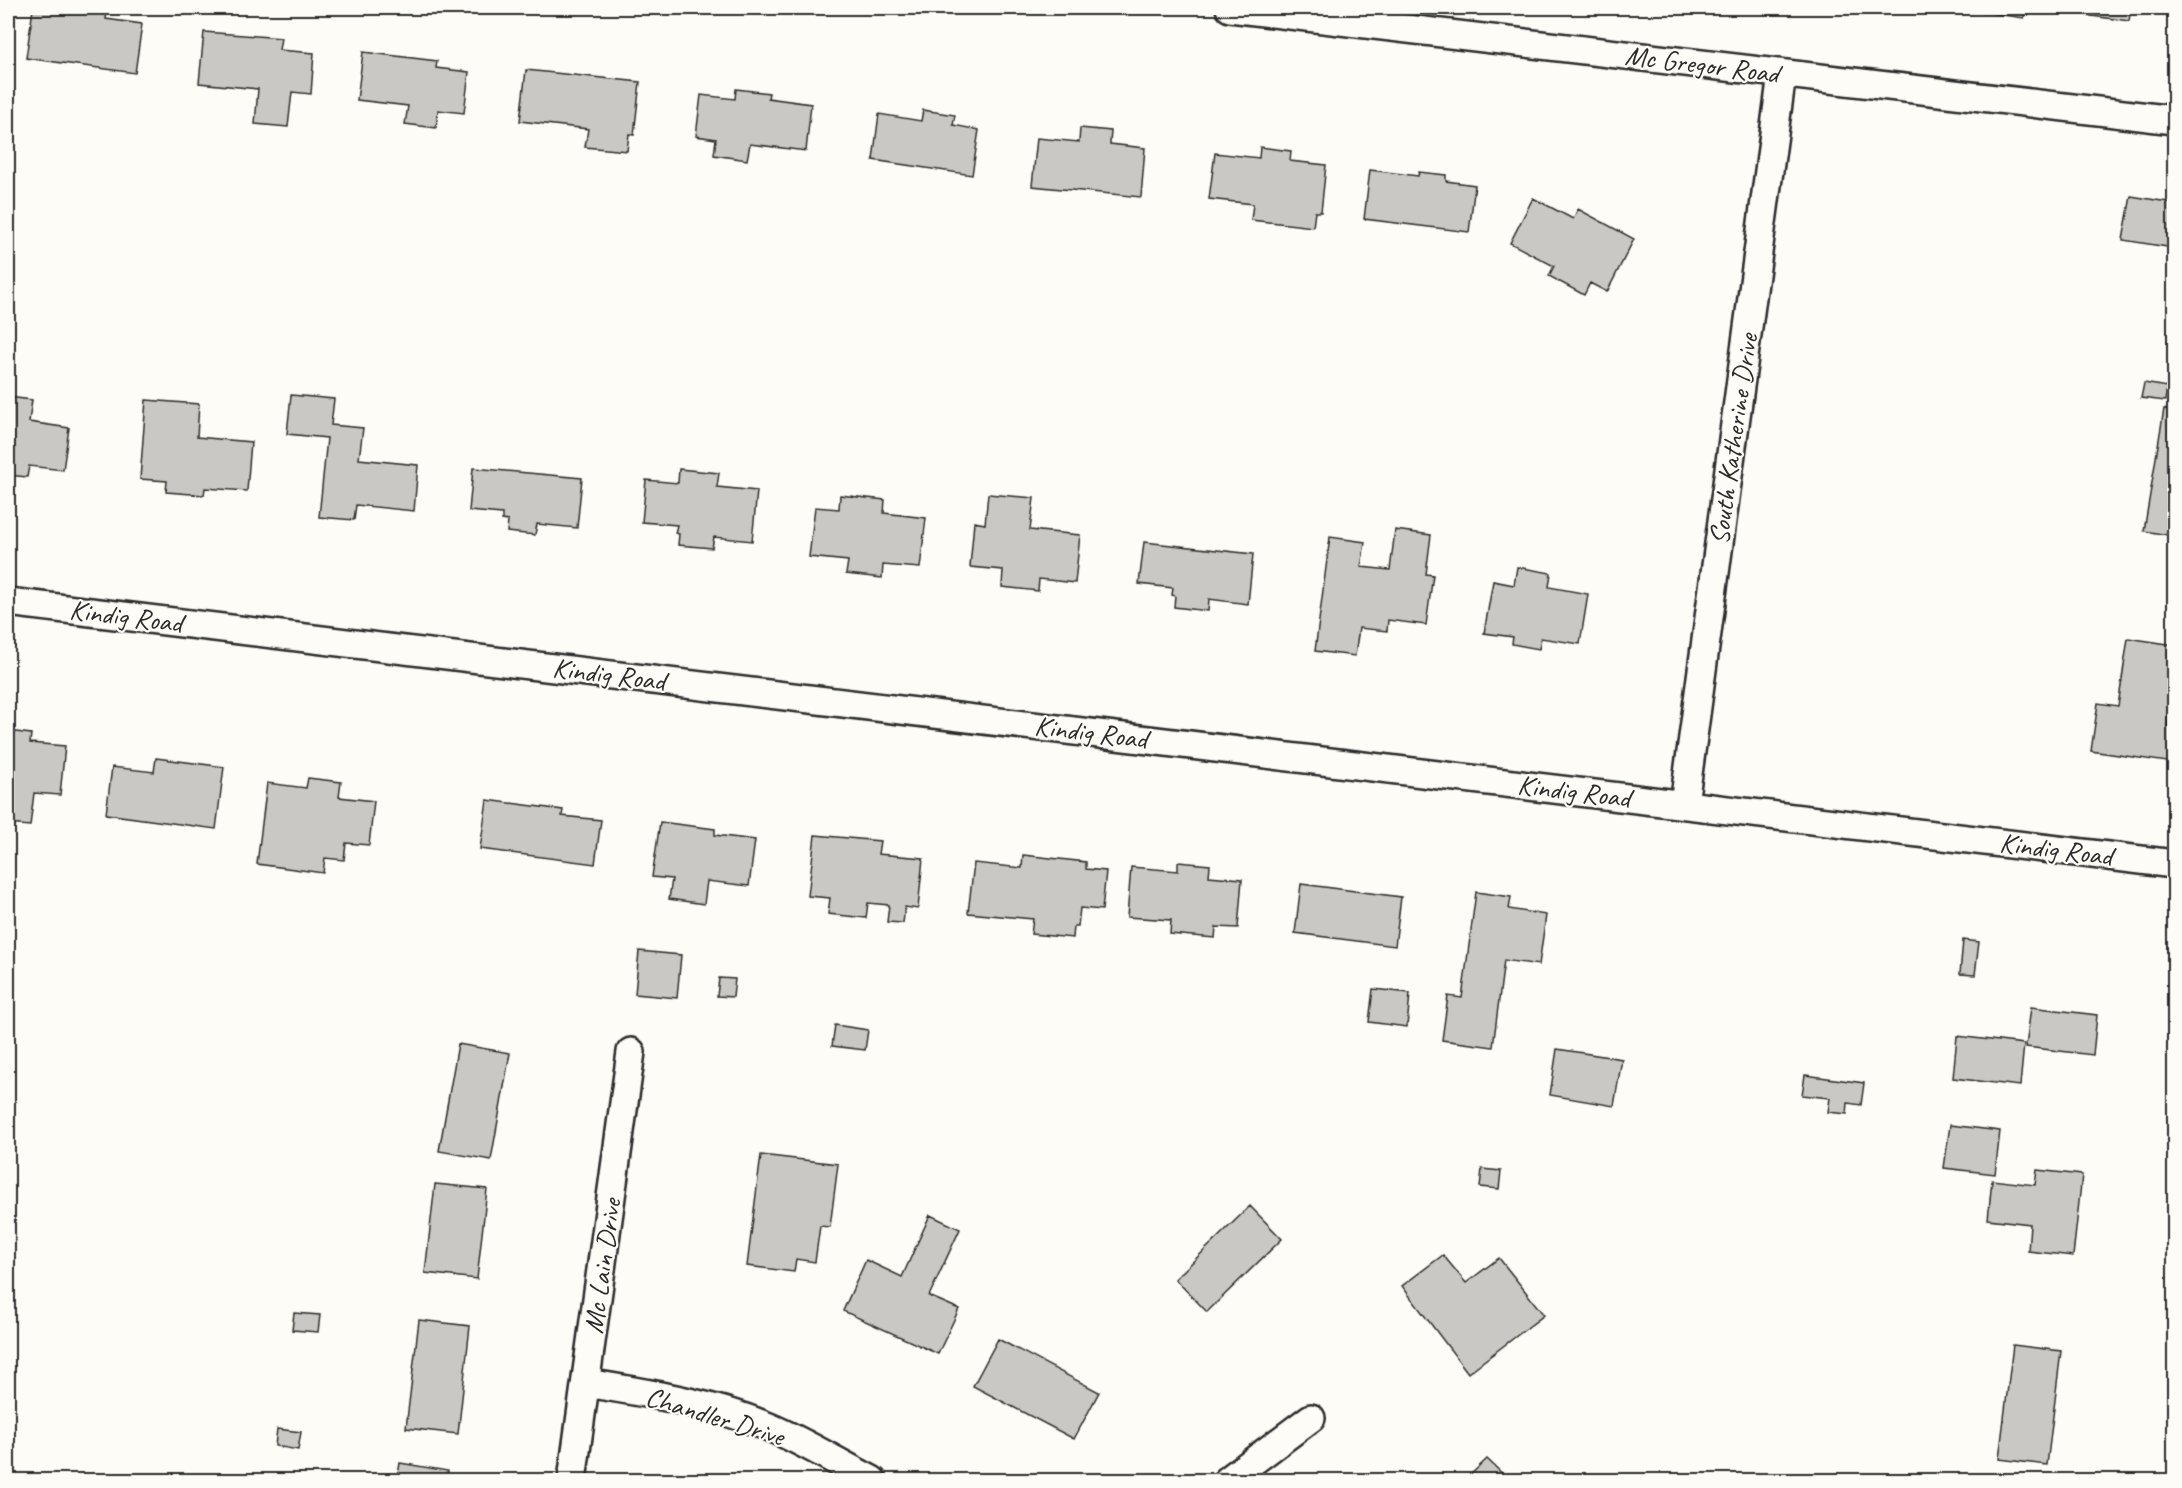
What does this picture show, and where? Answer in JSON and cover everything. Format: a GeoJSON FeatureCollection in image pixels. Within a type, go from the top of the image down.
{"type":"FeatureCollection","features":[{"type":"Feature","properties":{"kind":"street","name":"Mc Gregor Road"},"geometry":{"type":"LineString","coordinates":[[1230,8],[2175,120]]}},
{"type":"Feature","properties":{"kind":"street","name":"South Katherine Drive"},"geometry":{"type":"LineString","coordinates":[[1684,804],[1782,74]]}},
{"type":"Feature","properties":{"kind":"street","name":"Kindig Road"},"geometry":{"type":"LineString","coordinates":[[8,602],[2175,864]]}},
{"type":"Feature","properties":{"kind":"street","name":"Mc Lain Drive"},"geometry":{"type":"LineString","coordinates":[[572,1480],[631,1052]]}},
{"type":"Feature","properties":{"kind":"street","name":"Chandler Drive"},"geometry":{"type":"LineString","coordinates":[[586,1383],[653,1393],[691,1402],[770,1427],[872,1480]]}},
{"type":"Feature","properties":{"kind":"street"},"geometry":{"type":"LineString","coordinates":[[1228,1480],[1311,1418]]}},
{"type":"Feature","properties":{"kind":"building"},"geometry":{"type":"Polygon","coordinates":[[[72,8],[107,11],[106,19],[142,24],[135,73],[26,58],[33,9],[71,14],[72,8]]]}},
{"type":"Feature","properties":{"kind":"building"},"geometry":{"type":"Polygon","coordinates":[[[1975,8],[2025,8],[2024,18],[1975,11],[1975,8]]]}},
{"type":"Feature","properties":{"kind":"building"},"geometry":{"type":"Polygon","coordinates":[[[2085,8],[2131,8],[2129,21],[2084,15],[2085,8]]]}},
{"type":"Feature","properties":{"kind":"building"},"geometry":{"type":"Polygon","coordinates":[[[204,32],[281,38],[279,50],[314,53],[311,94],[292,92],[288,127],[255,124],[258,89],[199,83],[204,32]]]}},
{"type":"Feature","properties":{"kind":"building"},"geometry":{"type":"Polygon","coordinates":[[[363,52],[437,61],[436,68],[469,72],[464,113],[438,110],[436,128],[405,124],[408,106],[357,100],[363,52]]]}},
{"type":"Feature","properties":{"kind":"building"},"geometry":{"type":"Polygon","coordinates":[[[526,70],[640,82],[634,135],[629,134],[627,151],[585,147],[588,129],[520,121],[526,70]]]}},
{"type":"Feature","properties":{"kind":"building"},"geometry":{"type":"Polygon","coordinates":[[[736,89],[769,93],[768,98],[811,104],[806,151],[750,144],[747,160],[714,155],[716,139],[696,136],[701,95],[735,99],[736,89]]]}},
{"type":"Feature","properties":{"kind":"building"},"geometry":{"type":"Polygon","coordinates":[[[923,110],[955,115],[953,125],[979,130],[972,175],[873,160],[879,114],[921,121],[923,110]]]}},
{"type":"Feature","properties":{"kind":"building"},"geometry":{"type":"Polygon","coordinates":[[[1080,128],[1111,131],[1110,144],[1145,148],[1141,197],[1032,186],[1037,138],[1079,142],[1080,128]]]}},
{"type":"Feature","properties":{"kind":"building"},"geometry":{"type":"Polygon","coordinates":[[[1260,147],[1291,151],[1290,161],[1326,165],[1321,212],[1315,212],[1313,227],[1251,220],[1253,204],[1209,199],[1215,153],[1259,158],[1260,147]]]}},
{"type":"Feature","properties":{"kind":"building"},"geometry":{"type":"Polygon","coordinates":[[[1370,170],[1418,176],[1419,172],[1446,175],[1446,181],[1475,185],[1469,232],[1364,219],[1370,170]]]}},
{"type":"Feature","properties":{"kind":"building"},"geometry":{"type":"Polygon","coordinates":[[[2131,196],[2174,203],[2174,248],[2123,240],[2131,196]]]}},
{"type":"Feature","properties":{"kind":"building"},"geometry":{"type":"Polygon","coordinates":[[[1533,198],[1573,219],[1578,209],[1634,239],[1607,292],[1590,283],[1584,295],[1549,276],[1554,266],[1510,243],[1533,198]]]}},
{"type":"Feature","properties":{"kind":"building"},"geometry":{"type":"Polygon","coordinates":[[[2144,383],[2167,387],[2165,401],[2141,398],[2144,383]]]}},
{"type":"Feature","properties":{"kind":"building"},"geometry":{"type":"Polygon","coordinates":[[[291,395],[334,399],[331,425],[363,428],[359,459],[418,465],[414,511],[356,505],[354,520],[319,517],[327,438],[287,434],[291,395]]]}},
{"type":"Feature","properties":{"kind":"building"},"geometry":{"type":"Polygon","coordinates":[[[8,397],[32,400],[29,422],[69,428],[63,470],[29,466],[27,477],[8,475],[8,397]]]}},
{"type":"Feature","properties":{"kind":"building"},"geometry":{"type":"Polygon","coordinates":[[[146,400],[199,404],[197,437],[251,442],[247,491],[205,488],[204,495],[166,492],[167,481],[140,479],[146,400]]]}},
{"type":"Feature","properties":{"kind":"building"},"geometry":{"type":"Polygon","coordinates":[[[2164,409],[2174,411],[2174,536],[2144,531],[2164,409]]]}},
{"type":"Feature","properties":{"kind":"building"},"geometry":{"type":"Polygon","coordinates":[[[473,468],[582,478],[577,528],[537,524],[535,535],[507,532],[508,521],[502,520],[502,514],[469,511],[473,468]]]}},
{"type":"Feature","properties":{"kind":"building"},"geometry":{"type":"Polygon","coordinates":[[[679,469],[719,473],[717,487],[757,491],[752,541],[714,537],[712,548],[678,545],[679,534],[675,533],[677,525],[642,522],[646,480],[678,483],[679,469]]]}},
{"type":"Feature","properties":{"kind":"building"},"geometry":{"type":"Polygon","coordinates":[[[988,494],[1034,498],[1030,530],[1080,535],[1075,583],[1039,579],[1038,591],[1002,587],[1003,570],[970,567],[974,522],[985,524],[988,494]]]}},
{"type":"Feature","properties":{"kind":"building"},"geometry":{"type":"Polygon","coordinates":[[[840,495],[885,500],[884,513],[926,518],[920,568],[883,565],[882,578],[846,574],[848,561],[809,557],[815,507],[839,509],[840,495]]]}},
{"type":"Feature","properties":{"kind":"building"},"geometry":{"type":"Polygon","coordinates":[[[1395,530],[1431,535],[1426,574],[1433,575],[1426,625],[1388,620],[1387,631],[1359,628],[1355,656],[1315,651],[1330,537],[1365,542],[1361,567],[1390,570],[1395,530]]]}},
{"type":"Feature","properties":{"kind":"building"},"geometry":{"type":"Polygon","coordinates":[[[1144,542],[1253,554],[1248,604],[1209,599],[1208,611],[1174,607],[1173,588],[1139,584],[1144,542]]]}},
{"type":"Feature","properties":{"kind":"building"},"geometry":{"type":"Polygon","coordinates":[[[1517,567],[1551,573],[1549,587],[1588,594],[1580,644],[1541,638],[1539,649],[1512,644],[1513,637],[1484,633],[1493,581],[1514,585],[1517,567]]]}},
{"type":"Feature","properties":{"kind":"building"},"geometry":{"type":"Polygon","coordinates":[[[2128,638],[2174,645],[2174,673],[2167,726],[2174,727],[2174,763],[2091,751],[2098,703],[2118,706],[2128,638]]]}},
{"type":"Feature","properties":{"kind":"building"},"geometry":{"type":"Polygon","coordinates":[[[8,731],[31,734],[30,743],[65,746],[60,795],[34,793],[30,826],[8,824],[8,731]]]}},
{"type":"Feature","properties":{"kind":"building"},"geometry":{"type":"Polygon","coordinates":[[[156,758],[224,767],[216,829],[106,814],[112,767],[154,772],[156,758]]]}},
{"type":"Feature","properties":{"kind":"building"},"geometry":{"type":"Polygon","coordinates":[[[308,778],[341,782],[339,797],[374,801],[369,845],[346,843],[344,860],[325,858],[323,873],[257,864],[267,783],[306,788],[308,778]]]}},
{"type":"Feature","properties":{"kind":"building"},"geometry":{"type":"Polygon","coordinates":[[[487,800],[563,810],[562,816],[601,820],[595,864],[480,849],[487,800]]]}},
{"type":"Feature","properties":{"kind":"building"},"geometry":{"type":"Polygon","coordinates":[[[660,822],[715,829],[715,835],[755,840],[749,886],[707,881],[704,904],[669,899],[672,879],[652,877],[660,822]]]}},
{"type":"Feature","properties":{"kind":"building"},"geometry":{"type":"Polygon","coordinates":[[[815,835],[880,841],[878,854],[923,858],[918,909],[905,907],[903,923],[887,922],[889,905],[868,903],[866,918],[828,914],[830,898],[808,896],[815,835]]]}},
{"type":"Feature","properties":{"kind":"building"},"geometry":{"type":"Polygon","coordinates":[[[1023,855],[1086,862],[1086,869],[1106,871],[1102,910],[1080,908],[1078,926],[1074,926],[1073,938],[1031,934],[1033,919],[968,913],[974,863],[1022,868],[1023,855]]]}},
{"type":"Feature","properties":{"kind":"building"},"geometry":{"type":"Polygon","coordinates":[[[1178,862],[1210,865],[1209,876],[1242,879],[1238,928],[1216,927],[1215,938],[1170,934],[1171,920],[1127,917],[1131,867],[1178,871],[1178,862]]]}},
{"type":"Feature","properties":{"kind":"building"},"geometry":{"type":"Polygon","coordinates":[[[1301,884],[1401,897],[1395,946],[1295,933],[1301,884]]]}},
{"type":"Feature","properties":{"kind":"building"},"geometry":{"type":"Polygon","coordinates":[[[1476,892],[1511,897],[1509,909],[1546,915],[1539,965],[1504,960],[1493,1047],[1442,1040],[1448,996],[1462,998],[1476,892]]]}},
{"type":"Feature","properties":{"kind":"building"},"geometry":{"type":"Polygon","coordinates":[[[1963,940],[1979,942],[1975,975],[1960,974],[1963,940]]]}},
{"type":"Feature","properties":{"kind":"building"},"geometry":{"type":"Polygon","coordinates":[[[639,951],[681,955],[677,998],[635,994],[639,951]]]}},
{"type":"Feature","properties":{"kind":"building"},"geometry":{"type":"Polygon","coordinates":[[[719,978],[735,979],[733,997],[717,996],[719,978]]]}},
{"type":"Feature","properties":{"kind":"building"},"geometry":{"type":"Polygon","coordinates":[[[1373,989],[1410,993],[1407,1027],[1369,1022],[1373,989]]]}},
{"type":"Feature","properties":{"kind":"building"},"geometry":{"type":"Polygon","coordinates":[[[2031,1007],[2097,1015],[2093,1055],[2026,1047],[2031,1007]]]}},
{"type":"Feature","properties":{"kind":"building"},"geometry":{"type":"Polygon","coordinates":[[[835,1025],[868,1030],[865,1050],[832,1046],[835,1025]]]}},
{"type":"Feature","properties":{"kind":"building"},"geometry":{"type":"Polygon","coordinates":[[[1957,1036],[2024,1044],[2020,1086],[1953,1078],[1957,1036]]]}},
{"type":"Feature","properties":{"kind":"building"},"geometry":{"type":"Polygon","coordinates":[[[458,1044],[510,1053],[491,1160],[439,1151],[458,1044]]]}},
{"type":"Feature","properties":{"kind":"building"},"geometry":{"type":"Polygon","coordinates":[[[1557,1049],[1622,1059],[1614,1106],[1550,1095],[1557,1049]]]}},
{"type":"Feature","properties":{"kind":"building"},"geometry":{"type":"Polygon","coordinates":[[[1805,1075],[1864,1083],[1861,1105],[1848,1103],[1847,1114],[1828,1112],[1830,1098],[1802,1095],[1805,1075]]]}},
{"type":"Feature","properties":{"kind":"building"},"geometry":{"type":"Polygon","coordinates":[[[1950,1125],[2000,1131],[1995,1174],[1944,1168],[1950,1125]]]}},
{"type":"Feature","properties":{"kind":"building"},"geometry":{"type":"Polygon","coordinates":[[[761,1155],[838,1164],[830,1227],[820,1226],[815,1262],[796,1259],[794,1272],[747,1266],[761,1155]]]}},
{"type":"Feature","properties":{"kind":"building"},"geometry":{"type":"Polygon","coordinates":[[[1482,1169],[1501,1171],[1499,1189],[1480,1187],[1482,1169]]]}},
{"type":"Feature","properties":{"kind":"building"},"geometry":{"type":"Polygon","coordinates":[[[2037,1170],[2082,1175],[2073,1256],[2028,1251],[2030,1224],[1988,1219],[1992,1180],[2035,1185],[2037,1170]]]}},
{"type":"Feature","properties":{"kind":"building"},"geometry":{"type":"Polygon","coordinates":[[[435,1184],[487,1189],[477,1279],[425,1273],[435,1184]]]}},
{"type":"Feature","properties":{"kind":"building"},"geometry":{"type":"Polygon","coordinates":[[[1250,1206],[1282,1239],[1207,1312],[1175,1279],[1250,1206]]]}},
{"type":"Feature","properties":{"kind":"building"},"geometry":{"type":"Polygon","coordinates":[[[930,1215],[960,1229],[929,1296],[959,1309],[938,1354],[843,1311],[866,1260],[902,1277],[930,1215]]]}},
{"type":"Feature","properties":{"kind":"building"},"geometry":{"type":"Polygon","coordinates":[[[1443,1255],[1466,1283],[1499,1258],[1544,1315],[1468,1373],[1402,1286],[1443,1255]]]}},
{"type":"Feature","properties":{"kind":"building"},"geometry":{"type":"Polygon","coordinates":[[[294,1313],[320,1315],[318,1332],[292,1330],[294,1313]]]}},
{"type":"Feature","properties":{"kind":"building"},"geometry":{"type":"Polygon","coordinates":[[[419,1320],[470,1326],[458,1434],[406,1428],[419,1320]]]}},
{"type":"Feature","properties":{"kind":"building"},"geometry":{"type":"Polygon","coordinates":[[[998,1339],[1099,1392],[1074,1439],[973,1386],[998,1339]]]}},
{"type":"Feature","properties":{"kind":"building"},"geometry":{"type":"Polygon","coordinates":[[[2013,1345],[2061,1351],[2047,1465],[1999,1459],[2013,1345]]]}},
{"type":"Feature","properties":{"kind":"building"},"geometry":{"type":"Polygon","coordinates":[[[277,1429],[301,1432],[298,1450],[275,1446],[277,1429]]]}},
{"type":"Feature","properties":{"kind":"building"},"geometry":{"type":"Polygon","coordinates":[[[1487,1459],[1509,1480],[1465,1480],[1487,1459]]]}},
{"type":"Feature","properties":{"kind":"building"},"geometry":{"type":"Polygon","coordinates":[[[400,1463],[448,1471],[446,1480],[397,1480],[400,1463]]]}}]}
